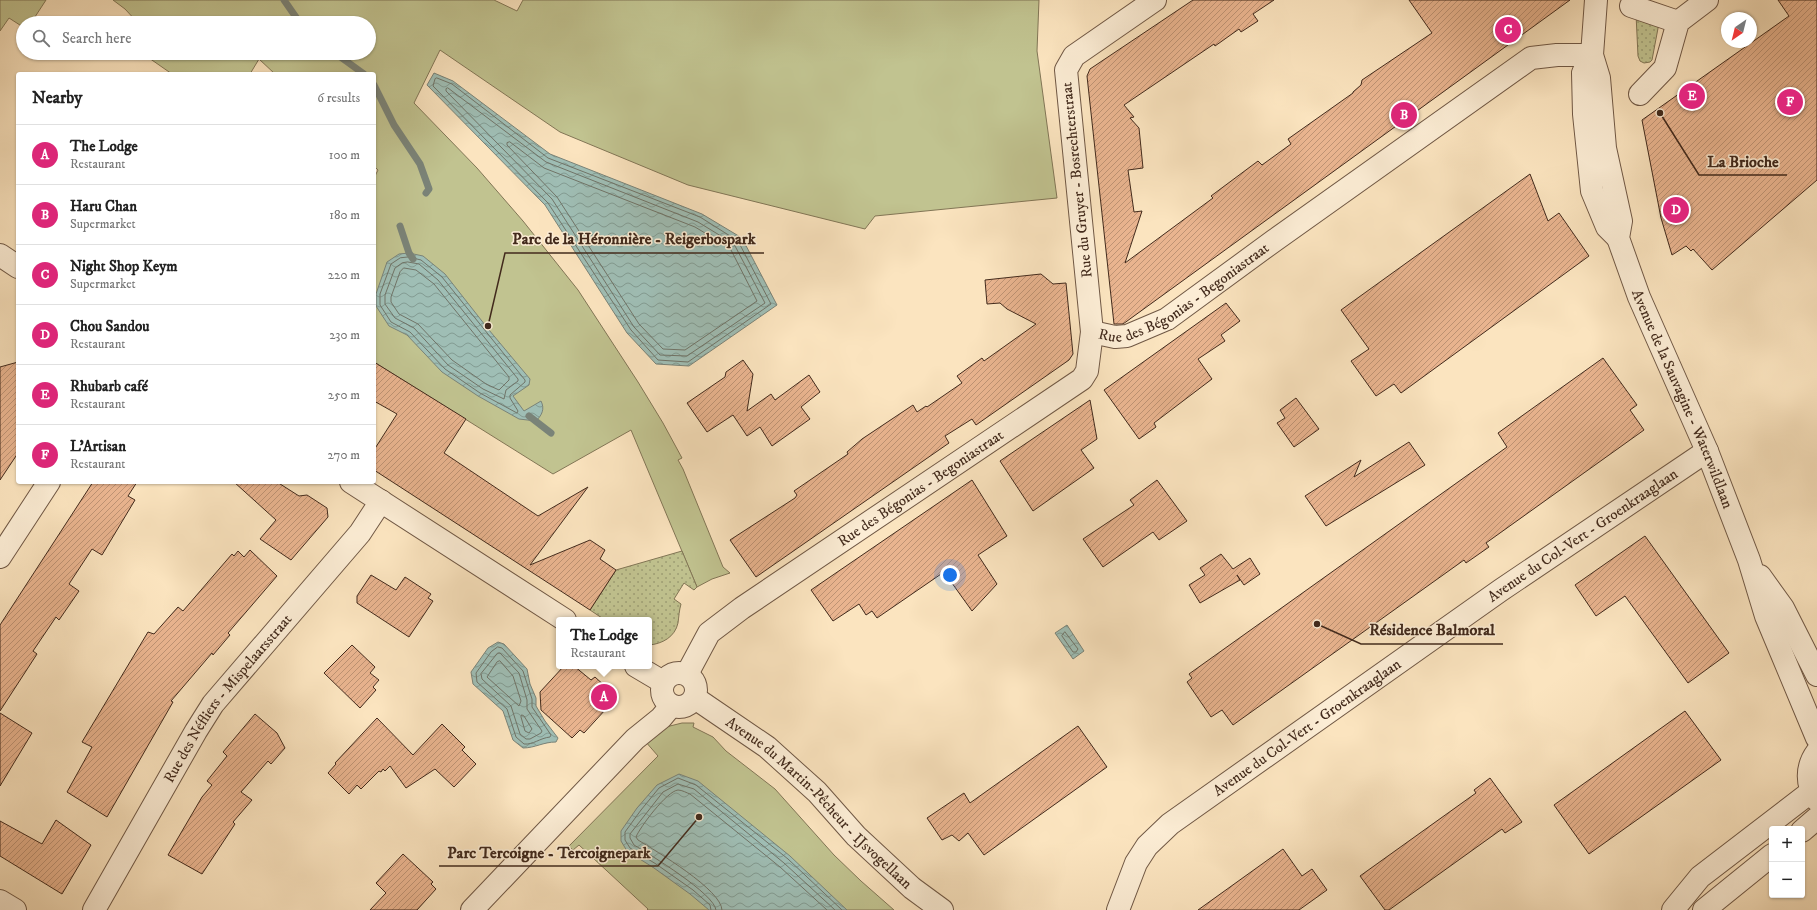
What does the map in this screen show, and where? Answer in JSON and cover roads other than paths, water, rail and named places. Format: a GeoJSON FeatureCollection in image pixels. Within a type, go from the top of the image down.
{"type":"FeatureCollection","features":[{"type":"Feature","properties":{"kind":"street","name":"Rue du Gruyer - Bosrechterstraat"},"geometry":{"type":"LineString","coordinates":[[1092,332],[1066,70],[1074,56],[1155,0]]}},
{"type":"Feature","properties":{"kind":"street","name":"Avenue de la Sauvagine - Waterwildlaan"},"geometry":{"type":"LineString","coordinates":[[1596,0],[1592,56],[1583,73],[1584,114],[1592,191],[1607,227],[1618,238],[1639,297],[1707,452],[1749,560],[1766,616],[1817,738]]}},
{"type":"Feature","properties":{"kind":"street"},"geometry":{"type":"LineString","coordinates":[[1640,94],[1665,68],[1678,22],[1707,0]]}},
{"type":"Feature","properties":{"kind":"street"},"geometry":{"type":"LineString","coordinates":[[1631,6],[1678,22]]}},
{"type":"Feature","properties":{"kind":"street","name":"Rue des Bégonias - Begoniastraat"},"geometry":{"type":"LineString","coordinates":[[687,674],[710,633],[742,608],[1074,386],[1082,379],[1087,371],[1092,332],[1115,338],[1127,336],[1167,319],[1275,240],[1531,58],[1557,55],[1592,56]]}},
{"type":"Feature","properties":{"kind":"street"},"geometry":{"type":"LineString","coordinates":[[0,255],[16,266]]}},
{"type":"Feature","properties":{"kind":"street","name":"Avenue du Col-Vert - Groenkraaglaan"},"geometry":{"type":"LineString","coordinates":[[1118,910],[1136,863],[1147,846],[1170,824],[1501,590],[1707,452]]}},
{"type":"Feature","properties":{"kind":"street"},"geometry":{"type":"LineString","coordinates":[[0,557],[48,484]]}},
{"type":"Feature","properties":{"kind":"street"},"geometry":{"type":"LineString","coordinates":[[354,484],[560,617]]}},
{"type":"Feature","properties":{"kind":"street","name":"Rue des Néfliers - Mispelaarsstraat"},"geometry":{"type":"LineString","coordinates":[[94,910],[196,731],[213,704],[360,533],[381,501]]}},
{"type":"Feature","properties":{"kind":"street","name":"Avenue de la Sauvagine - Waterwildlaan"},"geometry":{"type":"LineString","coordinates":[[1749,560],[1783,608],[1817,675]]}},
{"type":"Feature","properties":{"kind":"street"},"geometry":{"type":"LineString","coordinates":[[641,669],[663,682]]}},
{"type":"Feature","properties":{"kind":"street"},"geometry":{"type":"LineString","coordinates":[[678,672],[687,674],[694,681],[697,689],[695,698],[689,705],[680,708],[671,706],[664,700],[661,691],[663,682],[669,675],[678,672]]}},
{"type":"Feature","properties":{"kind":"street","name":"Avenue du Martin-Pêcheur - IJsvogellaan"},"geometry":{"type":"LineString","coordinates":[[695,698],[767,747],[817,792],[856,836],[912,888],[942,910]]}},
{"type":"Feature","properties":{"kind":"street"},"geometry":{"type":"LineString","coordinates":[[472,910],[635,739],[661,718],[671,706]]}},
{"type":"Feature","properties":{"kind":"street"},"geometry":{"type":"LineString","coordinates":[[1673,910],[1700,878],[1793,804],[1814,795],[1809,771],[1813,758],[1817,752]]}},
{"type":"Feature","properties":{"kind":"street"},"geometry":{"type":"LineString","coordinates":[[1805,828],[1817,818]]}},
{"type":"Feature","properties":{"kind":"street"},"geometry":{"type":"LineString","coordinates":[[1704,910],[1769,857]]}},
{"type":"Feature","properties":{"kind":"street"},"geometry":{"type":"LineString","coordinates":[[0,901],[15,910]]}},
{"type":"Feature","properties":{"kind":"water"},"geometry":{"type":"Polygon","coordinates":[[[434,73],[453,81],[550,154],[702,214],[742,238],[777,305],[689,366],[656,364],[627,333],[545,205],[427,85],[434,73]]]}},
{"type":"Feature","properties":{"kind":"water"},"geometry":{"type":"Polygon","coordinates":[[[409,253],[423,256],[445,274],[530,379],[529,385],[513,396],[524,411],[541,401],[543,407],[542,412],[536,421],[519,419],[478,396],[442,372],[407,335],[389,326],[376,306],[376,294],[387,262],[399,254],[409,253]]]}},
{"type":"Feature","properties":{"kind":"water"},"geometry":{"type":"Polygon","coordinates":[[[1067,625],[1084,651],[1073,659],[1055,633],[1067,625]]]}},
{"type":"Feature","properties":{"kind":"water"},"geometry":{"type":"Polygon","coordinates":[[[498,642],[504,644],[527,669],[530,684],[536,698],[536,706],[558,738],[556,742],[523,748],[513,740],[503,711],[473,684],[471,672],[488,648],[498,642]]]}},
{"type":"Feature","properties":{"kind":"water"},"geometry":{"type":"Polygon","coordinates":[[[679,774],[698,781],[790,856],[847,910],[709,910],[654,868],[627,851],[621,841],[621,831],[637,808],[657,785],[679,774]]]}},
{"type":"Feature","properties":{"kind":"waterway"},"geometry":{"type":"LineString","coordinates":[[284,0],[295,16]]}},
{"type":"Feature","properties":{"kind":"waterway"},"geometry":{"type":"LineString","coordinates":[[345,60],[361,72]]}},
{"type":"Feature","properties":{"kind":"waterway"},"geometry":{"type":"LineString","coordinates":[[376,89],[394,125],[420,164],[429,189],[426,193]]}},
{"type":"Feature","properties":{"kind":"waterway"},"geometry":{"type":"LineString","coordinates":[[400,226],[409,253],[413,259]]}},
{"type":"Feature","properties":{"kind":"waterway"},"geometry":{"type":"LineString","coordinates":[[529,416],[551,433]]}},
{"type":"Feature","properties":{"kind":"place","name":"Night Shop Keym"},"geometry":{"type":"Point","coordinates":[1508,30]}},
{"type":"Feature","properties":{"kind":"place","name":"Rhubarb café"},"geometry":{"type":"Point","coordinates":[1692,96]}},
{"type":"Feature","properties":{"kind":"place","name":"L'Artisan"},"geometry":{"type":"Point","coordinates":[1790,102]}},
{"type":"Feature","properties":{"kind":"place","name":"La Brioche"},"geometry":{"type":"Point","coordinates":[1660,113]}},
{"type":"Feature","properties":{"kind":"place","name":"Haru Chan"},"geometry":{"type":"Point","coordinates":[1404,115]}},
{"type":"Feature","properties":{"kind":"place","name":"Chou Sandou"},"geometry":{"type":"Point","coordinates":[1676,210]}},
{"type":"Feature","properties":{"kind":"place","name":"Parc de la Héronnière - Reigerbospark"},"geometry":{"type":"Point","coordinates":[488,326]}},
{"type":"Feature","properties":{"kind":"place","name":"Résidence Balmoral"},"geometry":{"type":"Point","coordinates":[1317,624]}},
{"type":"Feature","properties":{"kind":"place","name":"The Lodge"},"geometry":{"type":"Point","coordinates":[604,697]}},
{"type":"Feature","properties":{"kind":"place","name":"Parc Tercoigne - Tercoignepark"},"geometry":{"type":"Point","coordinates":[699,817]}}]}
